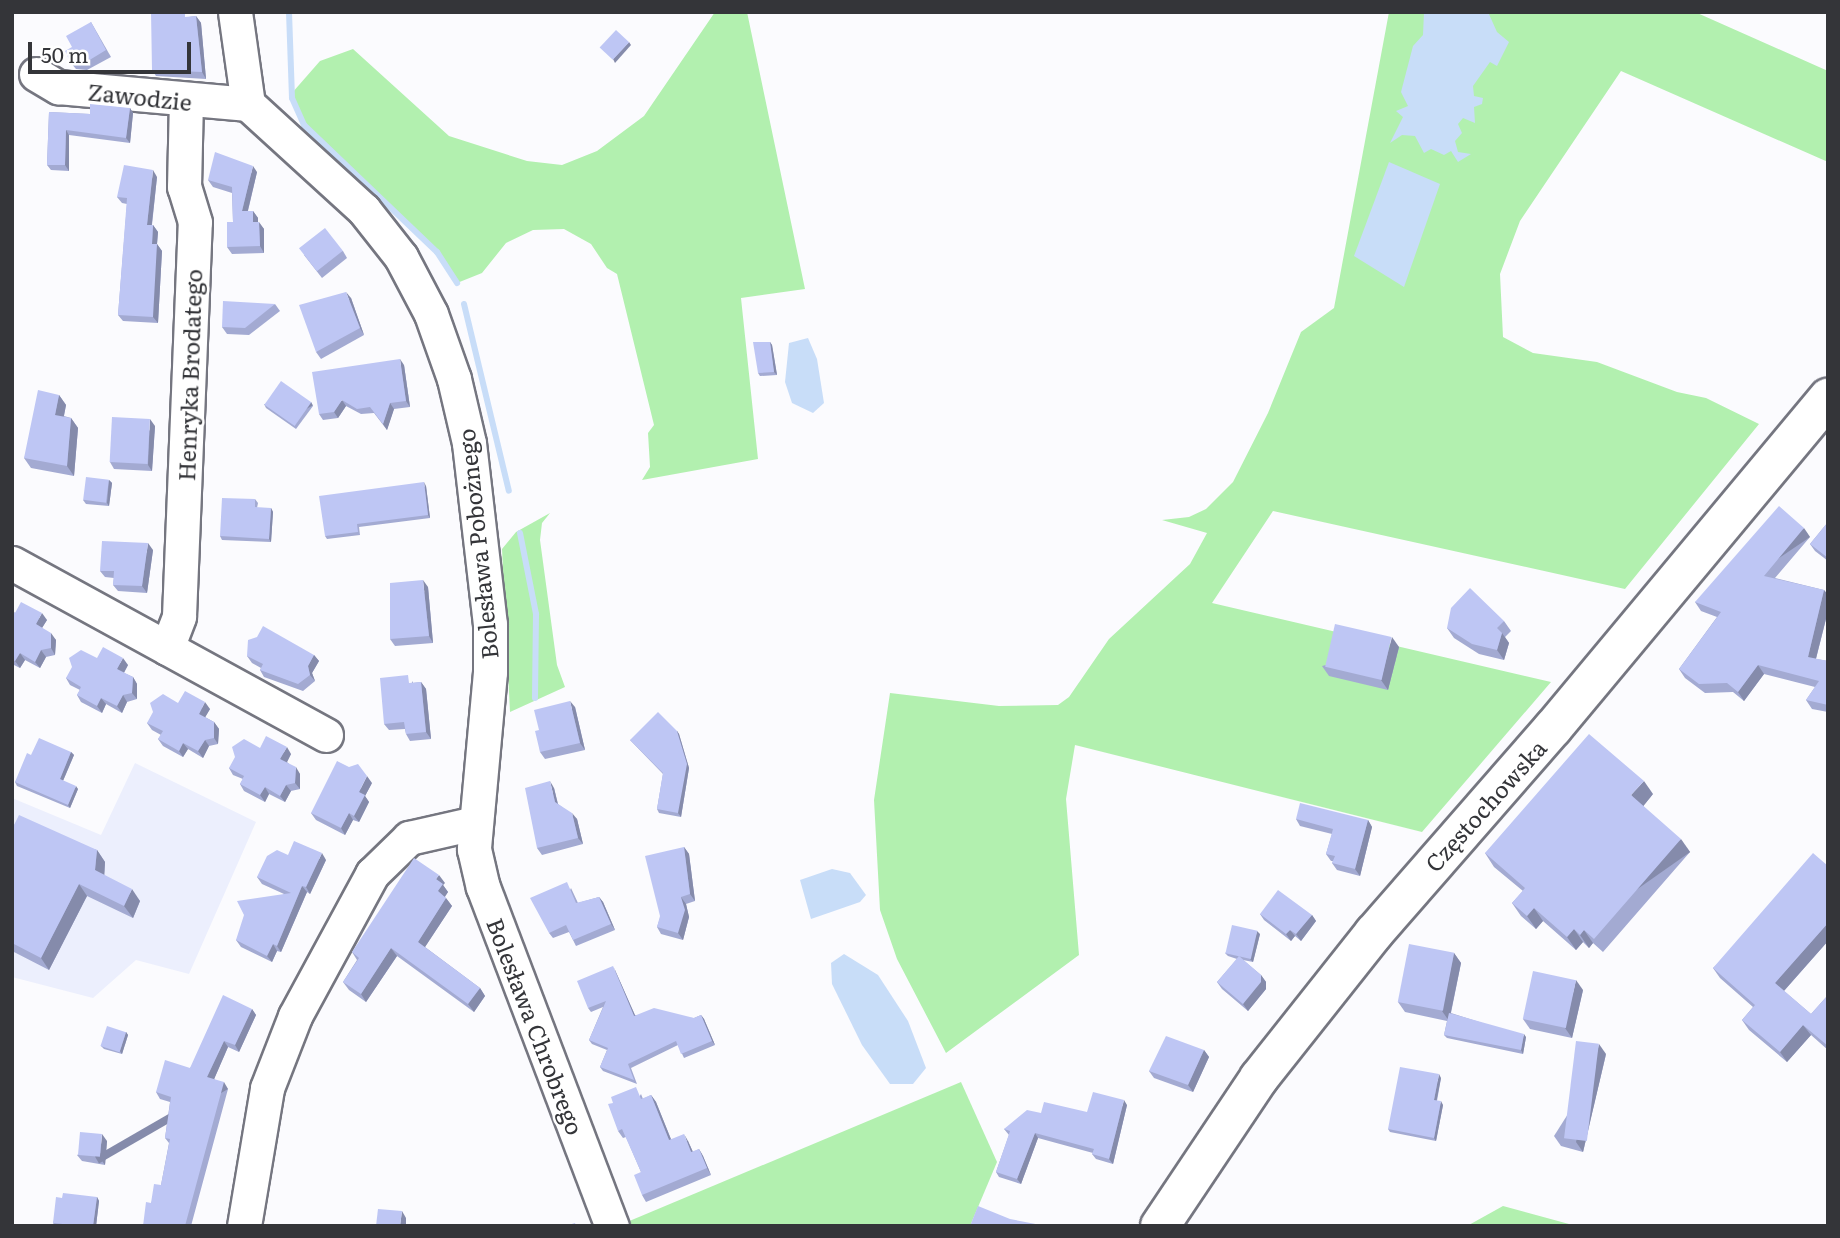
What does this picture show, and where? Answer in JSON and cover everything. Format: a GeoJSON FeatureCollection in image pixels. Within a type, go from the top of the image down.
{"type":"FeatureCollection","features":[{"type":"Feature","properties":{"kind":"main road","name":"Częstochowska"},"geometry":{"type":"LineString","coordinates":[[1160,1226],[1259,1078],[1374,933],[1553,728],[1828,398]]}},
{"type":"Feature","properties":{"kind":"street"},"geometry":{"type":"LineString","coordinates":[[235,12],[248,104]]}},
{"type":"Feature","properties":{"kind":"street","name":"Zawodzie"},"geometry":{"type":"LineString","coordinates":[[36,74],[58,86],[186,101],[248,104]]}},
{"type":"Feature","properties":{"kind":"street","name":"Henryka Brodatego"},"geometry":{"type":"LineString","coordinates":[[167,648],[179,616],[195,222],[184,187],[186,101]]}},
{"type":"Feature","properties":{"kind":"street","name":"Bolesława Pobożnego"},"geometry":{"type":"LineString","coordinates":[[248,104],[355,201],[401,257],[431,313],[454,379],[469,443],[490,624],[490,672],[475,823]]}},
{"type":"Feature","properties":{"kind":"street"},"geometry":{"type":"LineString","coordinates":[[12,564],[326,735]]}},
{"type":"Feature","properties":{"kind":"street"},"geometry":{"type":"LineString","coordinates":[[244,1226],[267,1088],[295,1016],[372,874],[409,838],[475,823]]}},
{"type":"Feature","properties":{"kind":"street","name":"Bolesława Chrobrego"},"geometry":{"type":"LineString","coordinates":[[475,823],[474,849],[483,887],[612,1226]]}},
{"type":"Feature","properties":{"kind":"shaded area"},"geometry":{"type":"Polygon","coordinates":[[[135,763],[256,822],[189,974],[136,960],[93,998],[12,977],[12,798],[101,835],[135,763]]]}},
{"type":"Feature","properties":{"kind":"green space"},"geometry":{"type":"Polygon","coordinates":[[[715,12],[747,12],[805,289],[741,298],[758,459],[642,480],[650,467],[648,433],[654,425],[617,274],[607,268],[591,244],[564,229],[533,230],[506,243],[482,273],[457,283],[437,252],[304,125],[292,93],[320,61],[353,49],[449,136],[527,161],[562,165],[597,151],[644,116],[715,12]]]}},
{"type":"Feature","properties":{"kind":"green space"},"geometry":{"type":"Polygon","coordinates":[[[1389,12],[1695,12],[1828,71],[1828,162],[1621,71],[1520,221],[1500,274],[1503,337],[1533,353],[1597,362],[1677,392],[1706,398],[1759,424],[1625,589],[1273,511],[1212,603],[1551,682],[1422,832],[1075,745],[1066,799],[1079,955],[946,1053],[897,959],[880,910],[874,800],[890,693],[999,706],[1058,705],[1069,697],[1109,639],[1190,564],[1207,533],[1162,520],[1189,517],[1206,509],[1233,482],[1268,413],[1301,332],[1334,308],[1389,12]]]}},
{"type":"Feature","properties":{"kind":"green space"},"geometry":{"type":"Polygon","coordinates":[[[550,513],[542,523],[540,540],[557,665],[565,687],[510,712],[502,549],[516,532],[550,513]]]}},
{"type":"Feature","properties":{"kind":"green space"},"geometry":{"type":"Polygon","coordinates":[[[961,1082],[997,1162],[970,1226],[628,1226],[627,1222],[961,1082]]]}},
{"type":"Feature","properties":{"kind":"green space"},"geometry":{"type":"Polygon","coordinates":[[[1503,1206],[1569,1224],[1577,1226],[1467,1226],[1503,1206]]]}},
{"type":"Feature","properties":{"kind":"water"},"geometry":{"type":"Polygon","coordinates":[[[1424,12],[1488,12],[1497,32],[1509,42],[1497,66],[1490,62],[1473,86],[1474,96],[1483,98],[1482,104],[1474,107],[1475,123],[1463,118],[1458,124],[1462,133],[1455,141],[1458,152],[1471,154],[1458,162],[1451,151],[1444,155],[1431,149],[1424,153],[1415,136],[1402,135],[1390,143],[1403,117],[1396,111],[1408,106],[1401,92],[1413,46],[1423,35],[1424,12]]]}},
{"type":"Feature","properties":{"kind":"water"},"geometry":{"type":"Polygon","coordinates":[[[1389,162],[1440,184],[1404,287],[1354,256],[1389,162]]]}},
{"type":"Feature","properties":{"kind":"water"},"geometry":{"type":"Polygon","coordinates":[[[808,338],[817,359],[824,403],[813,413],[792,403],[785,382],[789,343],[808,338]]]}},
{"type":"Feature","properties":{"kind":"water"},"geometry":{"type":"Polygon","coordinates":[[[832,869],[850,873],[866,895],[860,902],[811,919],[800,880],[832,869]]]}},
{"type":"Feature","properties":{"kind":"water"},"geometry":{"type":"Polygon","coordinates":[[[844,954],[878,975],[908,1021],[926,1068],[913,1084],[890,1084],[862,1045],[832,984],[831,963],[844,954]]]}},
{"type":"Feature","properties":{"kind":"building"},"geometry":{"type":"Polygon","coordinates":[[[151,12],[185,12],[185,17],[196,16],[202,72],[152,70],[151,12]]]}},
{"type":"Feature","properties":{"kind":"building"},"geometry":{"type":"Polygon","coordinates":[[[91,22],[106,50],[83,64],[71,63],[65,51],[72,47],[66,36],[91,22]]]}},
{"type":"Feature","properties":{"kind":"building"},"geometry":{"type":"Polygon","coordinates":[[[616,30],[629,42],[613,60],[600,48],[616,30]]]}},
{"type":"Feature","properties":{"kind":"building"},"geometry":{"type":"Polygon","coordinates":[[[90,104],[130,108],[126,138],[66,130],[65,165],[47,165],[49,112],[90,114],[90,104]]]}},
{"type":"Feature","properties":{"kind":"building"},"geometry":{"type":"Polygon","coordinates":[[[215,152],[253,166],[242,211],[253,211],[253,222],[259,222],[260,246],[227,247],[227,222],[233,222],[232,187],[208,180],[215,152]]]}},
{"type":"Feature","properties":{"kind":"building"},"geometry":{"type":"Polygon","coordinates":[[[124,165],[153,170],[147,225],[153,225],[152,244],[157,244],[153,317],[118,315],[127,198],[117,197],[124,165]]]}},
{"type":"Feature","properties":{"kind":"building"},"geometry":{"type":"Polygon","coordinates":[[[325,228],[343,251],[317,271],[299,248],[325,228]]]}},
{"type":"Feature","properties":{"kind":"building"},"geometry":{"type":"Polygon","coordinates":[[[346,292],[360,328],[316,352],[299,305],[346,292]]]}},
{"type":"Feature","properties":{"kind":"building"},"geometry":{"type":"Polygon","coordinates":[[[223,301],[275,304],[245,328],[222,327],[223,301]]]}},
{"type":"Feature","properties":{"kind":"building"},"geometry":{"type":"Polygon","coordinates":[[[753,342],[770,342],[774,372],[758,373],[753,342]]]}},
{"type":"Feature","properties":{"kind":"building"},"geometry":{"type":"Polygon","coordinates":[[[400,359],[406,401],[390,403],[383,424],[370,407],[357,409],[342,400],[334,412],[319,414],[312,372],[400,359]]]}},
{"type":"Feature","properties":{"kind":"building"},"geometry":{"type":"Polygon","coordinates":[[[281,381],[311,402],[295,426],[264,405],[281,381]]]}},
{"type":"Feature","properties":{"kind":"building"},"geometry":{"type":"Polygon","coordinates":[[[38,390],[59,395],[55,415],[71,418],[67,466],[24,458],[38,390]]]}},
{"type":"Feature","properties":{"kind":"building"},"geometry":{"type":"Polygon","coordinates":[[[112,417],[150,419],[148,464],[110,462],[112,417]]]}},
{"type":"Feature","properties":{"kind":"building"},"geometry":{"type":"Polygon","coordinates":[[[86,477],[109,480],[106,503],[83,500],[86,477]]]}},
{"type":"Feature","properties":{"kind":"building"},"geometry":{"type":"Polygon","coordinates":[[[424,482],[428,515],[357,524],[358,532],[325,536],[319,496],[424,482]]]}},
{"type":"Feature","properties":{"kind":"building"},"geometry":{"type":"Polygon","coordinates":[[[222,498],[255,499],[255,507],[271,508],[269,539],[220,536],[222,498]]]}},
{"type":"Feature","properties":{"kind":"building"},"geometry":{"type":"Polygon","coordinates":[[[1779,506],[1804,528],[1764,576],[1824,590],[1808,657],[1828,661],[1828,705],[1806,700],[1819,681],[1758,665],[1738,692],[1727,683],[1699,684],[1679,669],[1721,612],[1695,602],[1779,506]]]}},
{"type":"Feature","properties":{"kind":"building"},"geometry":{"type":"Polygon","coordinates":[[[1828,522],[1828,558],[1810,544],[1828,522]]]}},
{"type":"Feature","properties":{"kind":"building"},"geometry":{"type":"Polygon","coordinates":[[[102,541],[148,543],[142,586],[113,585],[114,571],[100,571],[102,541]]]}},
{"type":"Feature","properties":{"kind":"building"},"geometry":{"type":"Polygon","coordinates":[[[423,580],[429,636],[390,639],[390,583],[423,580]]]}},
{"type":"Feature","properties":{"kind":"building"},"geometry":{"type":"Polygon","coordinates":[[[1470,588],[1504,621],[1497,628],[1502,633],[1497,650],[1472,644],[1447,628],[1451,608],[1470,588]]]}},
{"type":"Feature","properties":{"kind":"building"},"geometry":{"type":"Polygon","coordinates":[[[21,602],[42,613],[36,624],[51,633],[51,648],[41,650],[35,662],[20,653],[15,661],[12,660],[12,612],[15,613],[21,602]]]}},
{"type":"Feature","properties":{"kind":"building"},"geometry":{"type":"Polygon","coordinates":[[[1335,624],[1392,637],[1382,680],[1325,667],[1335,624]]]}},
{"type":"Feature","properties":{"kind":"building"},"geometry":{"type":"Polygon","coordinates":[[[263,626],[314,655],[308,666],[310,675],[298,684],[260,670],[263,664],[247,656],[248,640],[257,637],[263,626]]]}},
{"type":"Feature","properties":{"kind":"building"},"geometry":{"type":"Polygon","coordinates":[[[103,647],[123,658],[117,669],[133,677],[132,693],[123,695],[117,706],[101,698],[97,706],[77,695],[81,687],[66,678],[72,667],[69,658],[81,650],[97,658],[103,647]]]}},
{"type":"Feature","properties":{"kind":"building"},"geometry":{"type":"Polygon","coordinates":[[[408,675],[409,683],[421,682],[426,732],[406,734],[404,722],[384,724],[380,678],[408,675]]]}},
{"type":"Feature","properties":{"kind":"building"},"geometry":{"type":"Polygon","coordinates":[[[185,691],[205,702],[199,714],[214,722],[214,738],[205,740],[198,751],[183,743],[179,751],[158,739],[163,731],[147,723],[153,712],[150,703],[163,694],[178,703],[185,691]]]}},
{"type":"Feature","properties":{"kind":"building"},"geometry":{"type":"Polygon","coordinates":[[[570,701],[580,743],[540,752],[535,731],[539,730],[534,710],[570,701]]]}},
{"type":"Feature","properties":{"kind":"building"},"geometry":{"type":"Polygon","coordinates":[[[658,712],[677,731],[687,764],[678,813],[657,809],[663,773],[630,740],[658,712]]]}},
{"type":"Feature","properties":{"kind":"building"},"geometry":{"type":"Polygon","coordinates":[[[1589,734],[1644,781],[1631,795],[1681,839],[1594,939],[1584,930],[1580,935],[1574,929],[1567,937],[1534,908],[1527,916],[1512,903],[1525,888],[1485,853],[1589,734]]]}},
{"type":"Feature","properties":{"kind":"building"},"geometry":{"type":"Polygon","coordinates":[[[266,736],[287,747],[280,759],[296,767],[295,783],[286,785],[280,796],[265,787],[260,795],[240,784],[244,776],[229,768],[235,757],[232,747],[244,739],[260,748],[266,736]]]}},
{"type":"Feature","properties":{"kind":"building"},"geometry":{"type":"Polygon","coordinates":[[[39,738],[71,752],[60,779],[76,786],[68,805],[15,782],[27,753],[31,755],[39,738]]]}},
{"type":"Feature","properties":{"kind":"building"},"geometry":{"type":"Polygon","coordinates":[[[337,761],[349,767],[358,764],[367,776],[359,792],[365,795],[354,816],[349,813],[341,828],[311,813],[337,761]]]}},
{"type":"Feature","properties":{"kind":"building"},"geometry":{"type":"Polygon","coordinates":[[[550,781],[555,802],[572,813],[578,838],[537,848],[525,788],[550,781]]]}},
{"type":"Feature","properties":{"kind":"building"},"geometry":{"type":"Polygon","coordinates":[[[1300,803],[1368,820],[1355,869],[1332,863],[1335,856],[1326,854],[1333,829],[1296,819],[1300,803]]]}},
{"type":"Feature","properties":{"kind":"building"},"geometry":{"type":"Polygon","coordinates":[[[19,815],[97,850],[95,870],[132,889],[124,906],[79,884],[41,958],[12,943],[12,824],[14,825],[19,815]]]}},
{"type":"Feature","properties":{"kind":"building"},"geometry":{"type":"Polygon","coordinates":[[[294,841],[322,853],[306,887],[302,886],[277,946],[273,944],[267,956],[236,940],[244,915],[237,901],[291,893],[257,877],[267,856],[277,850],[288,855],[294,841]]]}},
{"type":"Feature","properties":{"kind":"building"},"geometry":{"type":"Polygon","coordinates":[[[684,847],[690,894],[681,897],[685,910],[678,933],[657,927],[660,916],[645,856],[684,847]]]}},
{"type":"Feature","properties":{"kind":"building"},"geometry":{"type":"Polygon","coordinates":[[[1813,853],[1828,866],[1828,923],[1775,983],[1811,1014],[1828,995],[1828,1046],[1803,1025],[1780,1052],[1742,1020],[1755,1005],[1713,968],[1813,853]]]}},
{"type":"Feature","properties":{"kind":"building"},"geometry":{"type":"Polygon","coordinates":[[[414,858],[439,875],[436,879],[443,884],[438,891],[446,898],[418,942],[480,988],[468,1004],[391,948],[361,994],[343,982],[359,958],[352,952],[414,858]]]}},
{"type":"Feature","properties":{"kind":"building"},"geometry":{"type":"Polygon","coordinates":[[[567,882],[576,903],[599,897],[611,924],[573,940],[566,925],[549,933],[530,898],[567,882]]]}},
{"type":"Feature","properties":{"kind":"building"},"geometry":{"type":"Polygon","coordinates":[[[1278,890],[1312,915],[1296,934],[1290,930],[1286,934],[1260,914],[1278,890]]]}},
{"type":"Feature","properties":{"kind":"building"},"geometry":{"type":"Polygon","coordinates":[[[1232,925],[1257,931],[1251,959],[1225,953],[1232,925]]]}},
{"type":"Feature","properties":{"kind":"building"},"geometry":{"type":"Polygon","coordinates":[[[1409,944],[1454,953],[1443,1011],[1398,1002],[1409,944]]]}},
{"type":"Feature","properties":{"kind":"building"},"geometry":{"type":"Polygon","coordinates":[[[1239,956],[1261,975],[1261,982],[1243,1004],[1217,982],[1239,956]]]}},
{"type":"Feature","properties":{"kind":"building"},"geometry":{"type":"Polygon","coordinates":[[[613,966],[634,1016],[654,1008],[694,1018],[701,1015],[712,1041],[681,1054],[676,1041],[628,1064],[634,1080],[600,1067],[608,1048],[589,1040],[606,1001],[588,1008],[577,981],[613,966]]]}},
{"type":"Feature","properties":{"kind":"building"},"geometry":{"type":"Polygon","coordinates":[[[1533,971],[1576,980],[1566,1028],[1523,1019],[1533,971]]]}},
{"type":"Feature","properties":{"kind":"building"},"geometry":{"type":"Polygon","coordinates":[[[223,995],[252,1009],[235,1045],[224,1041],[207,1077],[224,1082],[185,1226],[143,1226],[146,1202],[151,1203],[154,1184],[161,1185],[170,1139],[165,1138],[171,1097],[156,1092],[165,1060],[190,1068],[223,995]]]}},
{"type":"Feature","properties":{"kind":"building"},"geometry":{"type":"Polygon","coordinates":[[[1449,1013],[1524,1034],[1521,1050],[1444,1035],[1449,1013]]]}},
{"type":"Feature","properties":{"kind":"building"},"geometry":{"type":"Polygon","coordinates":[[[107,1026],[126,1032],[120,1052],[101,1046],[107,1026]]]}},
{"type":"Feature","properties":{"kind":"building"},"geometry":{"type":"Polygon","coordinates":[[[1166,1036],[1204,1050],[1188,1085],[1149,1071],[1166,1036]]]}},
{"type":"Feature","properties":{"kind":"building"},"geometry":{"type":"Polygon","coordinates":[[[1576,1041],[1599,1044],[1587,1141],[1564,1138],[1576,1041]]]}},
{"type":"Feature","properties":{"kind":"building"},"geometry":{"type":"Polygon","coordinates":[[[1400,1067],[1439,1074],[1434,1100],[1441,1101],[1434,1138],[1388,1129],[1400,1067]]]}},
{"type":"Feature","properties":{"kind":"building"},"geometry":{"type":"Polygon","coordinates":[[[636,1087],[641,1099],[651,1095],[669,1140],[684,1134],[691,1152],[699,1149],[707,1168],[642,1195],[634,1175],[641,1172],[622,1129],[618,1131],[608,1104],[613,1103],[611,1097],[636,1087]]]}},
{"type":"Feature","properties":{"kind":"building"},"geometry":{"type":"Polygon","coordinates":[[[1093,1092],[1124,1100],[1109,1159],[1092,1154],[1094,1149],[1035,1133],[1017,1179],[996,1172],[1010,1131],[1004,1129],[1027,1110],[1041,1113],[1044,1102],[1087,1112],[1093,1092]]]}},
{"type":"Feature","properties":{"kind":"building"},"geometry":{"type":"Polygon","coordinates":[[[80,1132],[102,1134],[100,1157],[78,1155],[80,1132]]]}},
{"type":"Feature","properties":{"kind":"building"},"geometry":{"type":"Polygon","coordinates":[[[63,1193],[97,1197],[93,1226],[53,1223],[56,1197],[62,1198],[63,1193]]]}},
{"type":"Feature","properties":{"kind":"building"},"geometry":{"type":"Polygon","coordinates":[[[978,1206],[1010,1219],[1046,1226],[970,1226],[978,1206]]]}},
{"type":"Feature","properties":{"kind":"building"},"geometry":{"type":"Polygon","coordinates":[[[378,1209],[402,1211],[400,1226],[376,1226],[378,1209]]]}},
{"type":"Feature","properties":{"kind":"waterway"},"geometry":{"type":"LineString","coordinates":[[289,12],[292,98],[304,125],[437,252],[457,283]]}},
{"type":"Feature","properties":{"kind":"waterway"},"geometry":{"type":"LineString","coordinates":[[464,304],[509,491]]}},
{"type":"Feature","properties":{"kind":"waterway"},"geometry":{"type":"LineString","coordinates":[[520,533],[536,614],[535,698]]}}]}
